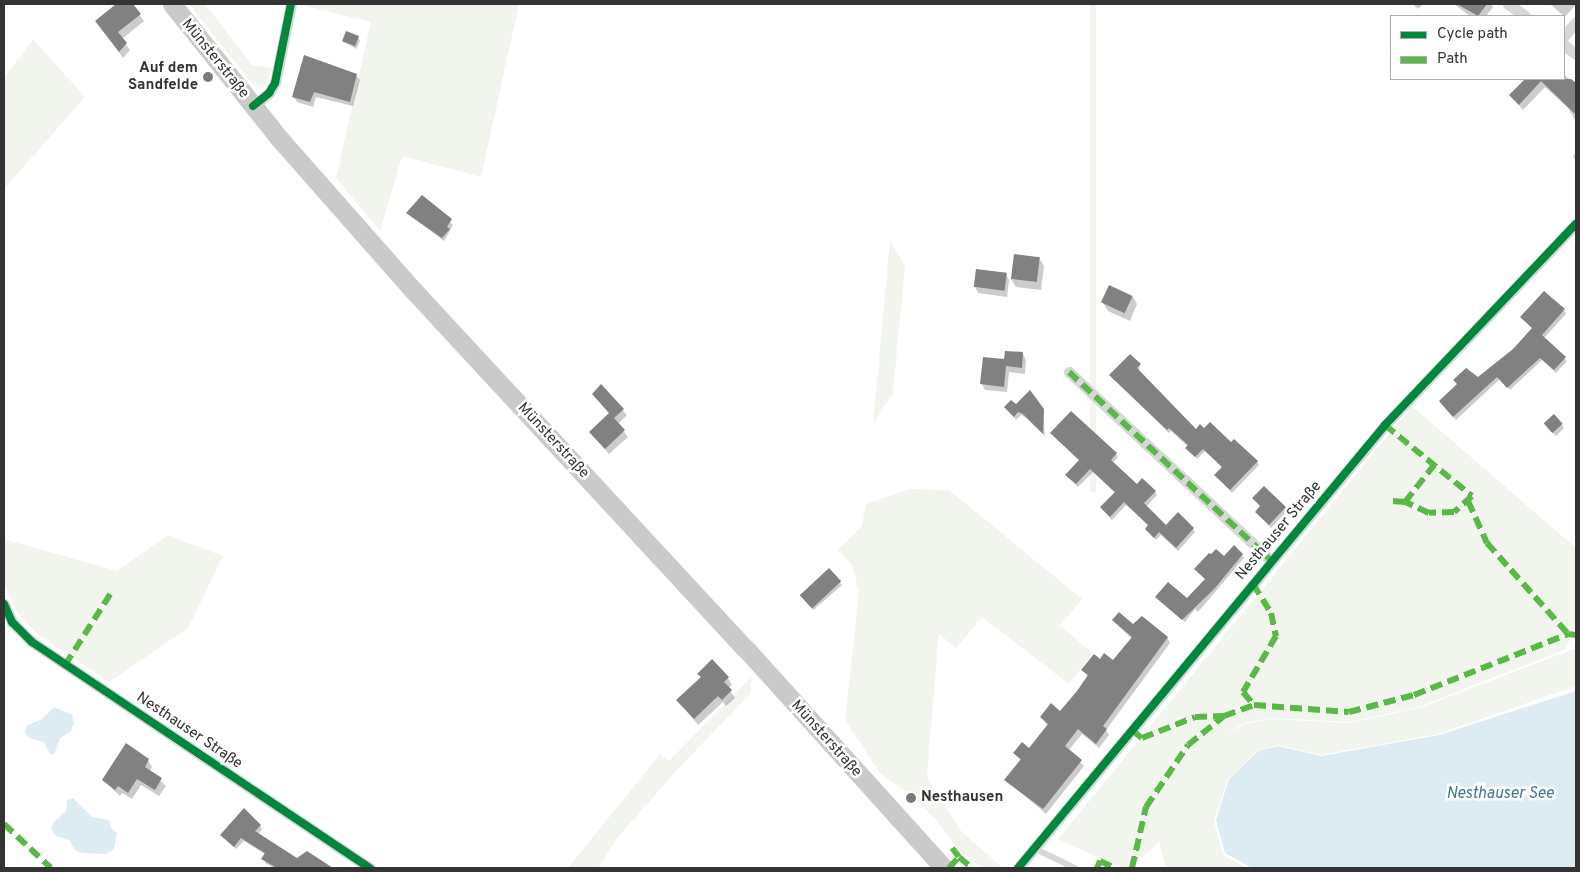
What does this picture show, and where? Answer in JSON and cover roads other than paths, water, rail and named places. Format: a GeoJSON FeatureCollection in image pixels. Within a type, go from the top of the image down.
{"type":"FeatureCollection","features":[{"type":"Feature","properties":{"kind":"main road","name":"Münsterstraße"},"geometry":{"type":"LineString","coordinates":[[172,4],[253,106],[412,290],[739,642],[944,868]]}},
{"type":"Feature","properties":{"kind":"street"},"geometry":{"type":"LineString","coordinates":[[253,106],[274,83],[291,4]]}},
{"type":"Feature","properties":{"kind":"street"},"geometry":{"type":"LineString","coordinates":[[1508,4],[1524,15]]}},
{"type":"Feature","properties":{"kind":"street"},"geometry":{"type":"LineString","coordinates":[[1565,35],[1576,22]]}},
{"type":"Feature","properties":{"kind":"street"},"geometry":{"type":"LineString","coordinates":[[1565,46],[1576,54]]}},
{"type":"Feature","properties":{"kind":"street","name":"Nesthauser Straße"},"geometry":{"type":"LineString","coordinates":[[1018,868],[1036,849],[1414,391],[1576,224]]}},
{"type":"Feature","properties":{"kind":"street","name":"Nesthauser Straße"},"geometry":{"type":"LineString","coordinates":[[1069,372],[1272,561]]}},
{"type":"Feature","properties":{"kind":"street","name":"Nesthauser Straße"},"geometry":{"type":"LineString","coordinates":[[4,604],[12,622],[32,642],[370,868]]}},
{"type":"Feature","properties":{"kind":"lane"},"geometry":{"type":"LineString","coordinates":[[1036,849],[1074,868]]}},
{"type":"Feature","properties":{"kind":"water","name":"Nesthauser See"},"geometry":{"type":"Polygon","coordinates":[[[1576,691],[1576,868],[1252,868],[1225,853],[1216,820],[1229,779],[1258,751],[1278,746],[1321,756],[1439,735],[1576,691]]]}},
{"type":"Feature","properties":{"kind":"water"},"geometry":{"type":"Polygon","coordinates":[[[54,707],[72,715],[74,724],[70,732],[60,738],[54,755],[49,753],[44,742],[29,738],[25,733],[26,726],[42,719],[54,707]]]}},
{"type":"Feature","properties":{"kind":"water"},"geometry":{"type":"Polygon","coordinates":[[[73,798],[92,817],[109,820],[111,828],[117,833],[114,849],[106,854],[82,853],[75,850],[69,840],[56,836],[51,828],[54,822],[66,811],[67,800],[73,798]]]}},
{"type":"Feature","properties":{"kind":"place","name":"Auf dem Sandfelde"},"geometry":{"type":"Point","coordinates":[208,77]}},
{"type":"Feature","properties":{"kind":"place","name":"Nesthausen"},"geometry":{"type":"Point","coordinates":[911,798]}}]}
